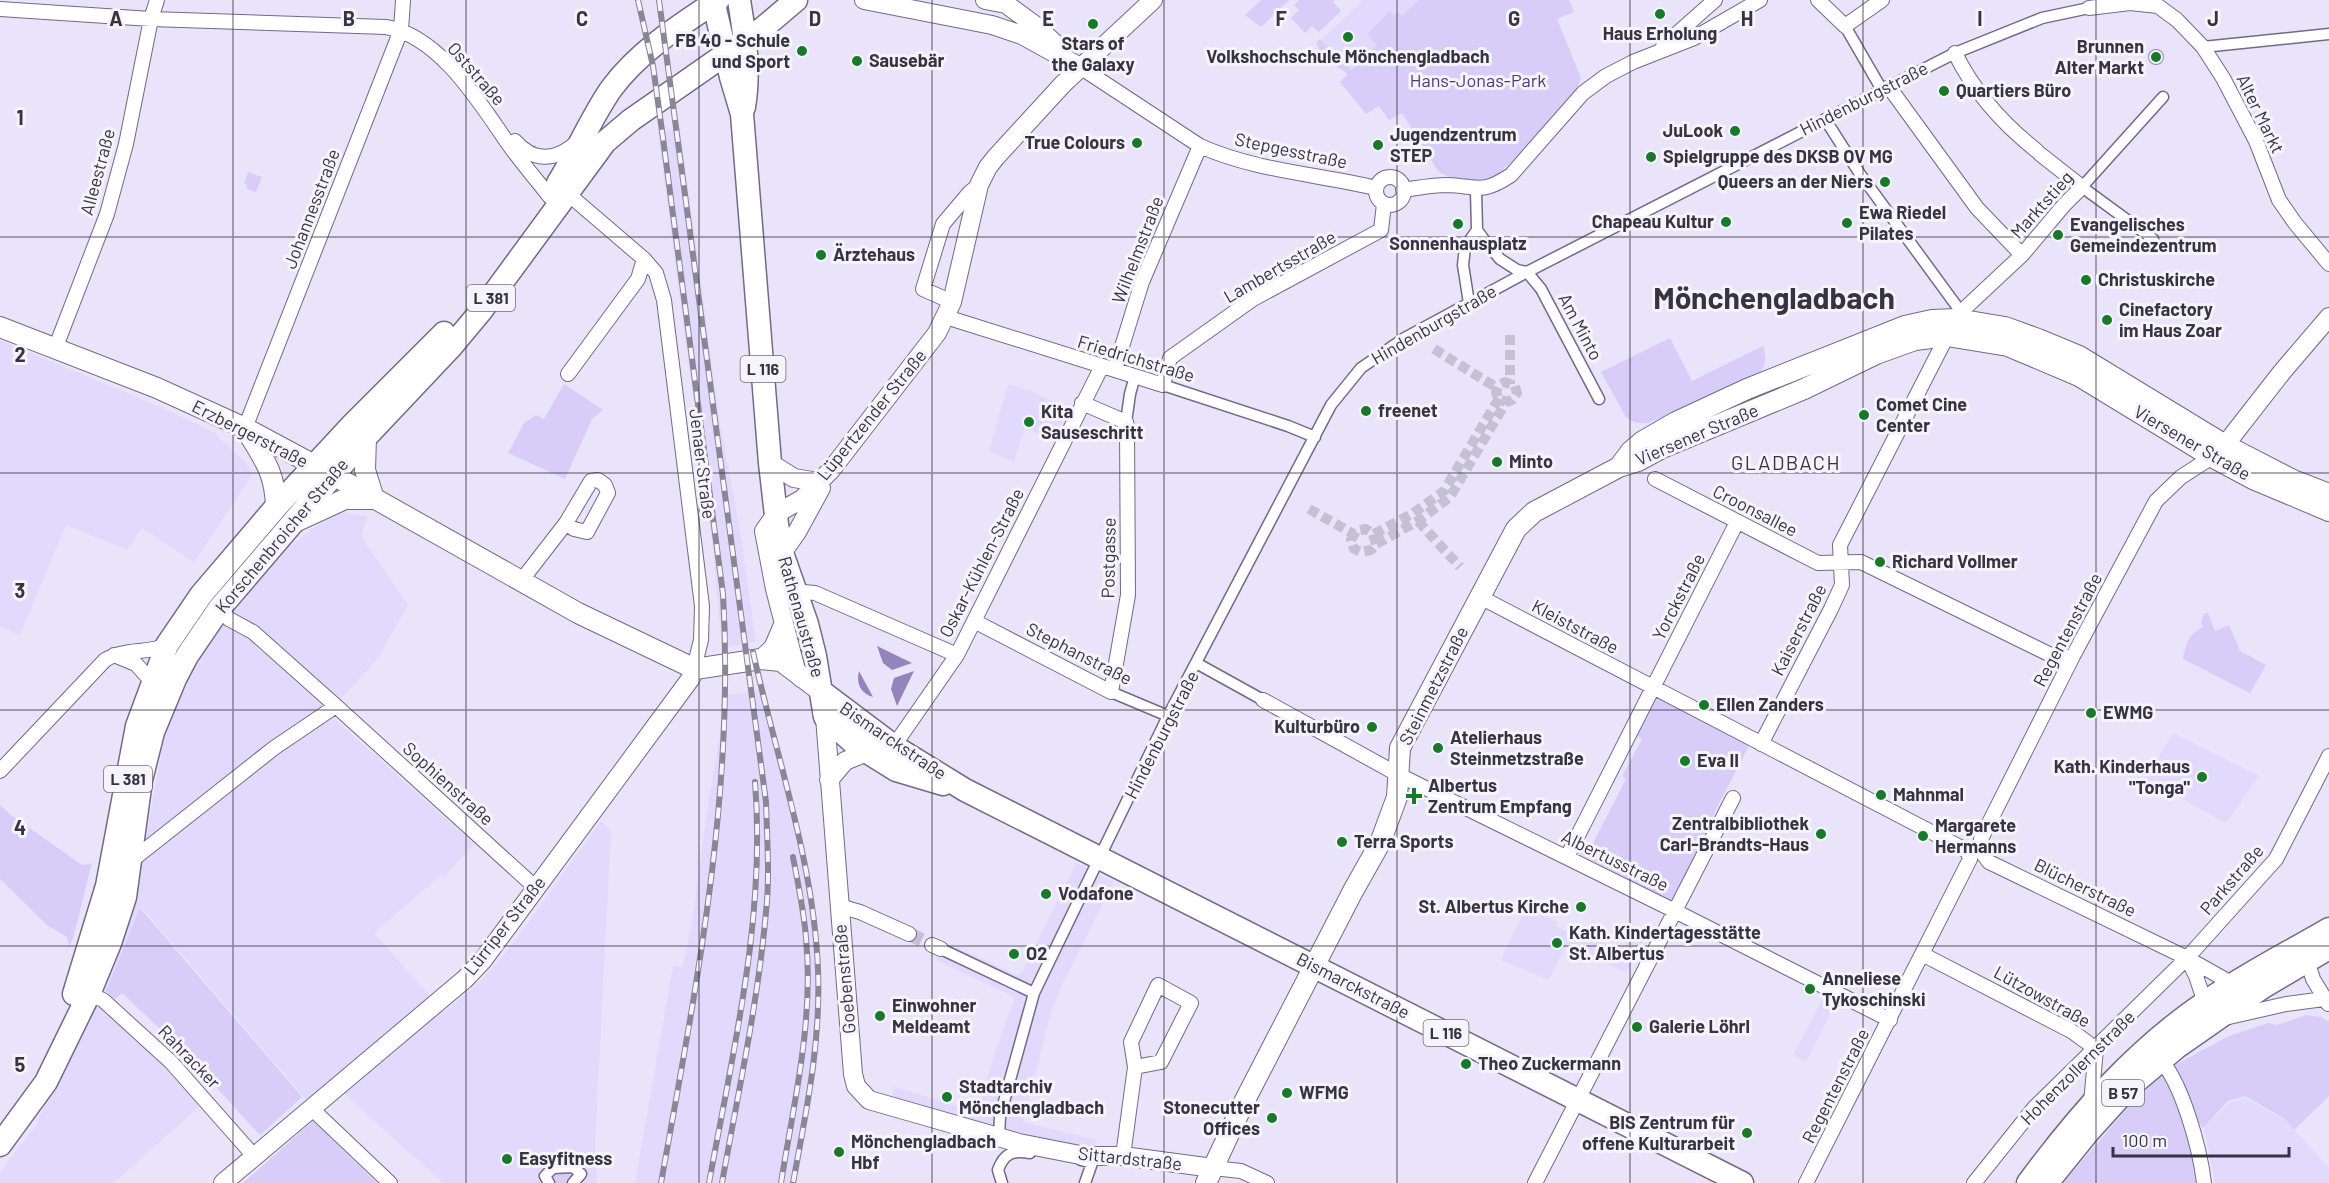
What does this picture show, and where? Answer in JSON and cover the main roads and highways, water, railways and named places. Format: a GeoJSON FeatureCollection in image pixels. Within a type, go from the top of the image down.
{"type":"FeatureCollection","features":[{"type":"Feature","properties":{"kind":"main road","name":"L 381"},"geometry":{"type":"LineString","coordinates":[[745,40],[796,0]]}},
{"type":"Feature","properties":{"kind":"main road","name":"Rathenaustraße"},"geometry":{"type":"LineString","coordinates":[[730,3],[745,40],[748,76],[742,114]]}},
{"type":"Feature","properties":{"kind":"main road","name":"Rathenaustraße"},"geometry":{"type":"LineString","coordinates":[[730,3],[722,31],[730,77],[742,114],[776,514],[782,553],[809,631],[825,717]]}},
{"type":"Feature","properties":{"kind":"main road","name":"Korschenbroicher Straße"},"geometry":{"type":"LineString","coordinates":[[0,1124],[33,1077],[75,992],[107,886],[137,726],[167,645],[201,595],[276,507],[366,436],[470,324],[558,195],[586,133],[611,89],[626,70],[646,52],[730,3]]}},
{"type":"Feature","properties":{"kind":"main road"},"geometry":{"type":"LineString","coordinates":[[727,54],[730,3]]}},
{"type":"Feature","properties":{"kind":"main road"},"geometry":{"type":"LineString","coordinates":[[700,72],[722,31]]}},
{"type":"Feature","properties":{"kind":"main road","name":"Korschenbroicher Straße"},"geometry":{"type":"LineString","coordinates":[[0,1145],[46,1082],[89,994],[125,897],[141,780],[153,732],[179,671],[219,609],[292,524],[324,471],[470,306],[558,195],[598,151],[618,130],[745,40]]}},
{"type":"Feature","properties":{"kind":"main road","name":"Viersener Straße"},"geometry":{"type":"LineString","coordinates":[[1619,467],[1638,461],[1662,448],[1804,389],[1876,354],[1955,322],[2005,327],[2079,356],[2218,451],[2253,479],[2329,511]]}},
{"type":"Feature","properties":{"kind":"main road","name":"Erzbergerstraße"},"geometry":{"type":"LineString","coordinates":[[0,327],[157,388],[245,429],[603,626],[642,653],[693,674]]}},
{"type":"Feature","properties":{"kind":"main road"},"geometry":{"type":"LineString","coordinates":[[245,429],[271,471],[276,488],[276,507]]}},
{"type":"Feature","properties":{"kind":"main road"},"geometry":{"type":"LineString","coordinates":[[292,524],[345,499],[374,500],[365,470],[366,436]]}},
{"type":"Feature","properties":{"kind":"main road","name":"Viersener Straße"},"geometry":{"type":"LineString","coordinates":[[2218,451],[2329,494]]}},
{"type":"Feature","properties":{"kind":"main road","name":"Steinmetzstraße"},"geometry":{"type":"LineString","coordinates":[[1210,1175],[1244,1102],[1380,843],[1396,797],[1400,748],[1516,529],[1525,519],[1556,499],[1619,467]]}},
{"type":"Feature","properties":{"kind":"main road"},"geometry":{"type":"LineString","coordinates":[[693,674],[761,659],[781,661],[796,670],[822,692]]}},
{"type":"Feature","properties":{"kind":"main road"},"geometry":{"type":"LineString","coordinates":[[693,674],[701,680],[760,669],[777,670],[795,682],[825,717]]}},
{"type":"Feature","properties":{"kind":"main road","name":"Bismarckstraße"},"geometry":{"type":"LineString","coordinates":[[822,692],[895,747],[964,790],[1742,1183]]}},
{"type":"Feature","properties":{"kind":"main road","name":"Bismarckstraße"},"geometry":{"type":"LineString","coordinates":[[825,717],[846,737],[896,770],[964,790]]}},
{"type":"Feature","properties":{"kind":"main road","name":"B 57"},"geometry":{"type":"LineString","coordinates":[[2210,1011],[2307,960],[2309,947],[2326,937]]}},
{"type":"Feature","properties":{"kind":"main road","name":"B 57"},"geometry":{"type":"LineString","coordinates":[[2047,1183],[2128,1088],[2162,1052],[2210,1011],[2234,984],[2326,937]]}},
{"type":"Feature","properties":{"kind":"main road","name":"Hohenzollernstraße"},"geometry":{"type":"LineString","coordinates":[[2028,1183],[2091,1103],[2118,1074],[2162,1052]]}},
{"type":"Feature","properties":{"kind":"tunnel"},"geometry":{"type":"LineString","coordinates":[[1510,335],[1510,384]]}},
{"type":"Feature","properties":{"kind":"tunnel"},"geometry":{"type":"LineString","coordinates":[[1434,349],[1497,388]]}},
{"type":"Feature","properties":{"kind":"tunnel"},"geometry":{"type":"LineString","coordinates":[[1376,544],[1373,534],[1366,529],[1356,531],[1351,540],[1354,549],[1361,552],[1371,550],[1376,544],[1418,521],[1450,497],[1506,402],[1512,400],[1517,393],[1515,386],[1505,382],[1499,385],[1496,392],[1498,398],[1506,402]]}},
{"type":"Feature","properties":{"kind":"tunnel"},"geometry":{"type":"LineString","coordinates":[[1374,534],[1412,514],[1444,491],[1499,398]]}},
{"type":"Feature","properties":{"kind":"tunnel"},"geometry":{"type":"LineString","coordinates":[[1309,509],[1354,534]]}},
{"type":"Feature","properties":{"kind":"tunnel"},"geometry":{"type":"LineString","coordinates":[[1418,521],[1460,567]]}},
{"type":"Feature","properties":{"kind":"tunnel"},"geometry":{"type":"LineString","coordinates":[[909,934],[932,945]]}},
{"type":"Feature","properties":{"kind":"railway"},"geometry":{"type":"LineString","coordinates":[[638,0],[653,66],[723,594],[725,668],[723,743],[710,890],[661,1183]]}},
{"type":"Feature","properties":{"kind":"railway"},"geometry":{"type":"LineString","coordinates":[[659,0],[766,802],[768,885],[762,946],[747,1048],[722,1183]]}},
{"type":"Feature","properties":{"kind":"railway"},"geometry":{"type":"LineString","coordinates":[[753,652],[802,850],[815,930],[818,970],[815,1051],[793,1183]]}},
{"type":"Feature","properties":{"kind":"railway"},"geometry":{"type":"LineString","coordinates":[[709,1183],[737,1034],[752,933],[757,833],[755,782]]}},
{"type":"Feature","properties":{"kind":"railway"},"geometry":{"type":"LineString","coordinates":[[781,1183],[797,1092],[807,999],[808,969],[805,928],[793,857]]}},
{"type":"Feature","properties":{"kind":"place","name":"Haus Erholung"},"geometry":{"type":"Point","coordinates":[1660,14]}},
{"type":"Feature","properties":{"kind":"place","name":"Stars of the Galaxy"},"geometry":{"type":"Point","coordinates":[1093,24]}},
{"type":"Feature","properties":{"kind":"place","name":"Volkshochschule Mönchengladbach"},"geometry":{"type":"Point","coordinates":[1348,37]}},
{"type":"Feature","properties":{"kind":"place","name":"FB 40 - Schule und Sport"},"geometry":{"type":"Point","coordinates":[802,51]}},
{"type":"Feature","properties":{"kind":"place","name":"Brunnen Alter Markt"},"geometry":{"type":"Point","coordinates":[2156,57]}},
{"type":"Feature","properties":{"kind":"place","name":"Sausebär"},"geometry":{"type":"Point","coordinates":[857,61]}},
{"type":"Feature","properties":{"kind":"place","name":"Quartiers Büro"},"geometry":{"type":"Point","coordinates":[1944,91]}},
{"type":"Feature","properties":{"kind":"place","name":"JuLook"},"geometry":{"type":"Point","coordinates":[1735,131]}},
{"type":"Feature","properties":{"kind":"place","name":"True Colours"},"geometry":{"type":"Point","coordinates":[1137,143]}},
{"type":"Feature","properties":{"kind":"place","name":"Jugendzentrum STEP"},"geometry":{"type":"Point","coordinates":[1378,145]}},
{"type":"Feature","properties":{"kind":"place","name":"Spielgruppe des DKSB OV MG"},"geometry":{"type":"Point","coordinates":[1651,157]}},
{"type":"Feature","properties":{"kind":"place","name":"Queers an der Niers"},"geometry":{"type":"Point","coordinates":[1885,182]}},
{"type":"Feature","properties":{"kind":"place","name":"Chapeau Kultur"},"geometry":{"type":"Point","coordinates":[1726,222]}},
{"type":"Feature","properties":{"kind":"place","name":"Ewa Riedel Pilates"},"geometry":{"type":"Point","coordinates":[1847,223]}},
{"type":"Feature","properties":{"kind":"place","name":"Sonnenhausplatz"},"geometry":{"type":"Point","coordinates":[1458,224]}},
{"type":"Feature","properties":{"kind":"place","name":"Evangelisches Gemeindezentrum"},"geometry":{"type":"Point","coordinates":[2058,235]}},
{"type":"Feature","properties":{"kind":"place","name":"Ärztehaus"},"geometry":{"type":"Point","coordinates":[821,255]}},
{"type":"Feature","properties":{"kind":"place","name":"Christuskirche"},"geometry":{"type":"Point","coordinates":[2086,280]}},
{"type":"Feature","properties":{"kind":"place","name":"Cinefactory im Haus Zoar"},"geometry":{"type":"Point","coordinates":[2107,320]}},
{"type":"Feature","properties":{"kind":"place","name":"freenet"},"geometry":{"type":"Point","coordinates":[1366,411]}},
{"type":"Feature","properties":{"kind":"place","name":"Comet Cine Center"},"geometry":{"type":"Point","coordinates":[1864,415]}},
{"type":"Feature","properties":{"kind":"place","name":"Kita Sauseschritt"},"geometry":{"type":"Point","coordinates":[1029,422]}},
{"type":"Feature","properties":{"kind":"place","name":"Minto"},"geometry":{"type":"Point","coordinates":[1497,462]}},
{"type":"Feature","properties":{"kind":"place","name":"Richard Vollmer"},"geometry":{"type":"Point","coordinates":[1880,562]}},
{"type":"Feature","properties":{"kind":"place","name":"Ellen Zanders"},"geometry":{"type":"Point","coordinates":[1704,705]}},
{"type":"Feature","properties":{"kind":"place","name":"EWMG"},"geometry":{"type":"Point","coordinates":[2091,713]}},
{"type":"Feature","properties":{"kind":"place","name":"Kulturbüro"},"geometry":{"type":"Point","coordinates":[1372,727]}},
{"type":"Feature","properties":{"kind":"place","name":"Atelierhaus Steinmetzstraße"},"geometry":{"type":"Point","coordinates":[1438,748]}},
{"type":"Feature","properties":{"kind":"place","name":"Eva II"},"geometry":{"type":"Point","coordinates":[1685,761]}},
{"type":"Feature","properties":{"kind":"place","name":"Kath. Kinderhaus \"Tonga\""},"geometry":{"type":"Point","coordinates":[2202,777]}},
{"type":"Feature","properties":{"kind":"place","name":"Mahnmal"},"geometry":{"type":"Point","coordinates":[1881,795]}},
{"type":"Feature","properties":{"kind":"place","name":"Albertus Zentrum Empfang"},"geometry":{"type":"Point","coordinates":[1414,796]}},
{"type":"Feature","properties":{"kind":"place","name":"Zentralbibliothek Carl-Brandts-Haus"},"geometry":{"type":"Point","coordinates":[1821,834]}},
{"type":"Feature","properties":{"kind":"place","name":"Margarete Hermanns"},"geometry":{"type":"Point","coordinates":[1923,836]}},
{"type":"Feature","properties":{"kind":"place","name":"Terra Sports"},"geometry":{"type":"Point","coordinates":[1342,842]}},
{"type":"Feature","properties":{"kind":"place","name":"Vodafone"},"geometry":{"type":"Point","coordinates":[1046,894]}},
{"type":"Feature","properties":{"kind":"place","name":"St. Albertus Kirche"},"geometry":{"type":"Point","coordinates":[1581,907]}},
{"type":"Feature","properties":{"kind":"place","name":"Kath. Kindertagesstätte St. Albertus"},"geometry":{"type":"Point","coordinates":[1557,943]}},
{"type":"Feature","properties":{"kind":"place","name":"O2"},"geometry":{"type":"Point","coordinates":[1014,954]}},
{"type":"Feature","properties":{"kind":"place","name":"Anneliese Tykoschinski"},"geometry":{"type":"Point","coordinates":[1810,989]}},
{"type":"Feature","properties":{"kind":"place","name":"Einwohner Meldeamt"},"geometry":{"type":"Point","coordinates":[880,1016]}},
{"type":"Feature","properties":{"kind":"place","name":"Galerie Löhrl"},"geometry":{"type":"Point","coordinates":[1637,1027]}},
{"type":"Feature","properties":{"kind":"place","name":"Theo Zuckermann"},"geometry":{"type":"Point","coordinates":[1466,1064]}},
{"type":"Feature","properties":{"kind":"place","name":"WFMG"},"geometry":{"type":"Point","coordinates":[1287,1093]}},
{"type":"Feature","properties":{"kind":"place","name":"Stadtarchiv Mönchengladbach"},"geometry":{"type":"Point","coordinates":[947,1097]}},
{"type":"Feature","properties":{"kind":"place","name":"Stonecutter Offices"},"geometry":{"type":"Point","coordinates":[1272,1118]}},
{"type":"Feature","properties":{"kind":"place","name":"BIS Zentrum für offene Kulturarbeit"},"geometry":{"type":"Point","coordinates":[1747,1133]}},
{"type":"Feature","properties":{"kind":"place","name":"Mönchengladbach Hbf"},"geometry":{"type":"Point","coordinates":[839,1152]}},
{"type":"Feature","properties":{"kind":"place","name":"Easyfitness"},"geometry":{"type":"Point","coordinates":[507,1159]}},
{"type":"Feature","properties":{"kind":"district","name":"Mönchengladbach"},"geometry":{"type":"Point","coordinates":[1774,299]}},
{"type":"Feature","properties":{"kind":"district","name":"GLADBACH"},"geometry":{"type":"Point","coordinates":[1786,463]}},
{"type":"Feature","properties":{"kind":"park label","name":"Hans-Jonas-Park"},"geometry":{"type":"Point","coordinates":[1478,81]}}]}
